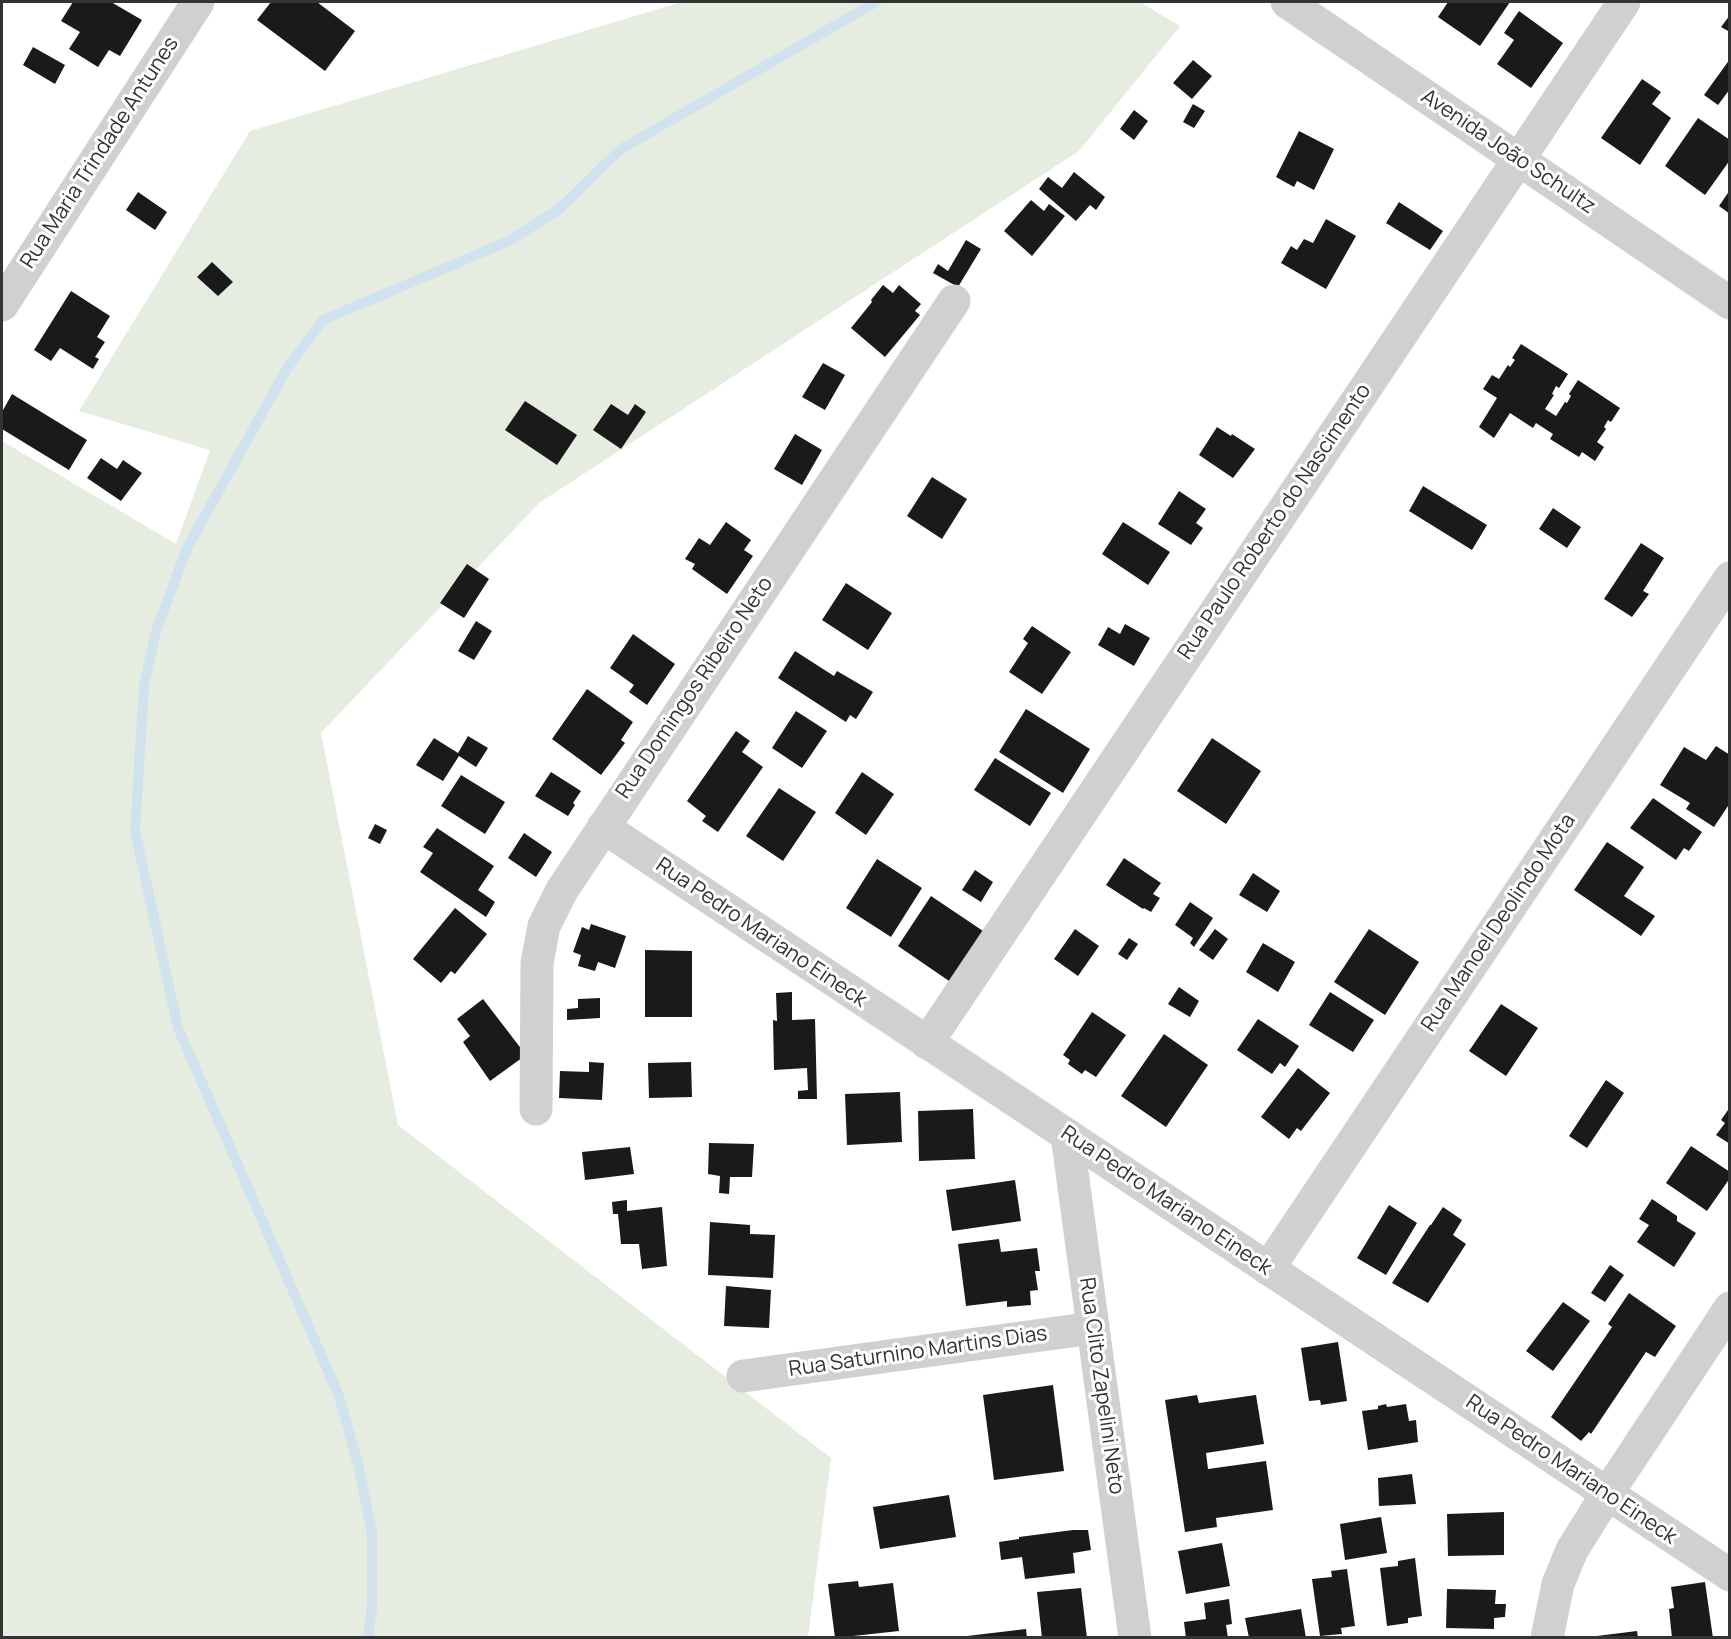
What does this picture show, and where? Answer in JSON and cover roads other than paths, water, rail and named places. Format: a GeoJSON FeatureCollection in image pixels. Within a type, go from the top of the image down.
{"type":"FeatureCollection","features":[{"type":"Feature","properties":{"kind":"street","name":"Rua Maria Trindade Antunes"},"geometry":{"type":"LineString","coordinates":[[2,305],[198,2]]}},
{"type":"Feature","properties":{"kind":"street","name":"Avenida João Schultz"},"geometry":{"type":"LineString","coordinates":[[1287,2],[1730,303]]}},
{"type":"Feature","properties":{"kind":"street","name":"Rua Paulo Roberto do Nascimento"},"geometry":{"type":"LineString","coordinates":[[927,1042],[1624,2]]}},
{"type":"Feature","properties":{"kind":"street","name":"Rua Domingos Ribeiro Neto"},"geometry":{"type":"LineString","coordinates":[[536,1109],[537,963],[543,927],[562,890],[954,301]]}},
{"type":"Feature","properties":{"kind":"street","name":"Rua Manoel Deolindo Mota"},"geometry":{"type":"LineString","coordinates":[[1268,1269],[1730,578]]}},
{"type":"Feature","properties":{"kind":"street","name":"Rua Pedro Mariano Eineck"},"geometry":{"type":"LineString","coordinates":[[603,827],[1730,1575]]}},
{"type":"Feature","properties":{"kind":"street","name":"Rua Clito Zapelini Neto"},"geometry":{"type":"LineString","coordinates":[[1067,1135],[1135,1638]]}},
{"type":"Feature","properties":{"kind":"street"},"geometry":{"type":"LineString","coordinates":[[1547,1638],[1558,1584],[1572,1550],[1730,1308]]}},
{"type":"Feature","properties":{"kind":"street","name":"Rua Saturnino Martins Dias"},"geometry":{"type":"LineString","coordinates":[[743,1376],[1093,1328]]}},
{"type":"Feature","properties":{"kind":"waterway"},"geometry":{"type":"LineString","coordinates":[[368,1638],[372,1607],[372,1533],[359,1468],[339,1396],[178,1028],[135,831],[144,685],[157,628],[188,546],[288,367],[323,320],[509,241],[558,210],[621,149],[876,2]]}}]}
